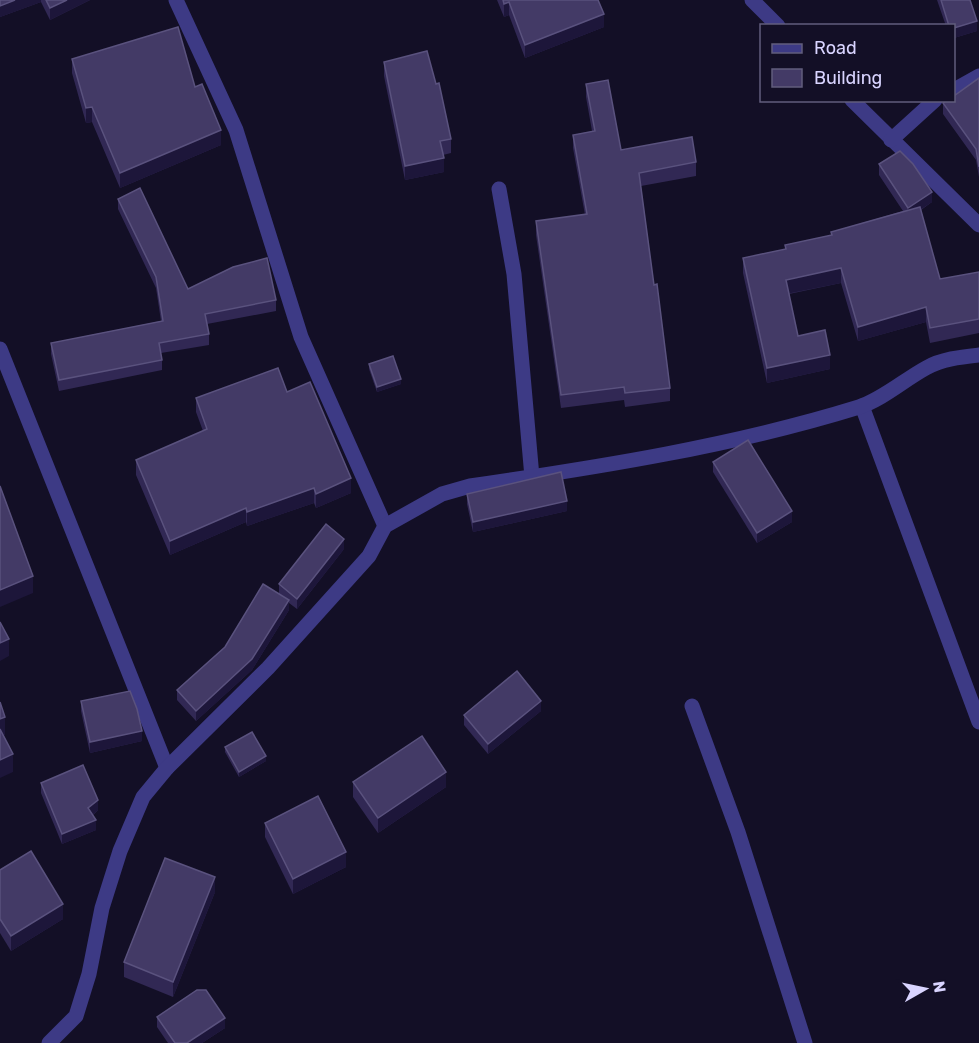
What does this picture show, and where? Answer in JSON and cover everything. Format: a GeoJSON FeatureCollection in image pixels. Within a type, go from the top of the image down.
{"type":"FeatureCollection","features":[{"type":"Feature","properties":{"kind":"street"},"geometry":{"type":"LineString","coordinates":[[176,0],[236,130],[301,337],[385,526]]}},
{"type":"Feature","properties":{"kind":"street"},"geometry":{"type":"LineString","coordinates":[[752,0],[776,24]]}},
{"type":"Feature","properties":{"kind":"street"},"geometry":{"type":"LineString","coordinates":[[955,89],[979,76]]}},
{"type":"Feature","properties":{"kind":"street"},"geometry":{"type":"LineString","coordinates":[[854,102],[979,225]]}},
{"type":"Feature","properties":{"kind":"street"},"geometry":{"type":"LineString","coordinates":[[891,140],[933,102]]}},
{"type":"Feature","properties":{"kind":"street"},"geometry":{"type":"LineString","coordinates":[[499,189],[514,274],[532,477]]}},
{"type":"Feature","properties":{"kind":"street"},"geometry":{"type":"LineString","coordinates":[[0,349],[167,768]]}},
{"type":"Feature","properties":{"kind":"street"},"geometry":{"type":"LineString","coordinates":[[49,1043],[76,1016],[89,974],[102,908],[120,851],[143,797],[167,768],[268,668],[362,565],[385,526],[442,494],[470,486],[652,457],[753,435],[862,406],[928,366],[979,354]]}},
{"type":"Feature","properties":{"kind":"street"},"geometry":{"type":"LineString","coordinates":[[862,406],[979,722]]}},
{"type":"Feature","properties":{"kind":"street"},"geometry":{"type":"LineString","coordinates":[[692,706],[738,832],[805,1043]]}},
{"type":"Feature","properties":{"kind":"building"},"geometry":{"type":"Polygon","coordinates":[[[0,0],[15,0],[0,6],[0,0]]]}},
{"type":"Feature","properties":{"kind":"building"},"geometry":{"type":"Polygon","coordinates":[[[46,0],[67,0],[50,8],[46,0]]]}},
{"type":"Feature","properties":{"kind":"building"},"geometry":{"type":"Polygon","coordinates":[[[503,0],[598,0],[604,14],[525,45],[509,2],[504,4],[503,0]]]}},
{"type":"Feature","properties":{"kind":"building"},"geometry":{"type":"Polygon","coordinates":[[[941,0],[970,0],[977,21],[955,28],[955,24],[948,24],[941,0]]]}},
{"type":"Feature","properties":{"kind":"building"},"geometry":{"type":"Polygon","coordinates":[[[178,27],[195,87],[202,84],[221,130],[120,173],[92,107],[86,108],[72,59],[178,27]]]}},
{"type":"Feature","properties":{"kind":"building"},"geometry":{"type":"Polygon","coordinates":[[[427,51],[436,84],[439,83],[451,139],[440,141],[444,158],[405,166],[384,62],[427,51]]]}},
{"type":"Feature","properties":{"kind":"building"},"geometry":{"type":"Polygon","coordinates":[[[979,78],[979,167],[976,149],[943,103],[955,102],[955,95],[979,78]]]}},
{"type":"Feature","properties":{"kind":"building"},"geometry":{"type":"Polygon","coordinates":[[[608,80],[621,150],[692,137],[696,162],[639,173],[654,285],[657,284],[670,388],[625,393],[624,387],[561,395],[536,221],[587,214],[573,135],[595,131],[586,84],[608,80]]]}},
{"type":"Feature","properties":{"kind":"building"},"geometry":{"type":"Polygon","coordinates":[[[900,151],[913,164],[932,192],[908,208],[879,164],[900,151]]]}},
{"type":"Feature","properties":{"kind":"building"},"geometry":{"type":"Polygon","coordinates":[[[140,188],[188,289],[233,267],[267,258],[276,300],[205,314],[209,334],[159,343],[162,360],[59,380],[51,343],[163,321],[156,277],[118,199],[140,188]]]}},
{"type":"Feature","properties":{"kind":"building"},"geometry":{"type":"Polygon","coordinates":[[[920,207],[940,279],[979,272],[979,319],[930,328],[926,307],[858,327],[841,268],[786,280],[798,336],[825,330],[830,355],[767,368],[743,258],[786,249],[785,245],[832,235],[831,232],[920,207]]]}},
{"type":"Feature","properties":{"kind":"building"},"geometry":{"type":"Polygon","coordinates":[[[393,356],[401,379],[377,387],[369,364],[393,356]]]}},
{"type":"Feature","properties":{"kind":"building"},"geometry":{"type":"Polygon","coordinates":[[[278,368],[287,392],[310,382],[351,478],[316,494],[314,488],[247,512],[246,508],[170,541],[136,460],[207,429],[196,398],[278,368]]]}},
{"type":"Feature","properties":{"kind":"building"},"geometry":{"type":"Polygon","coordinates":[[[748,440],[792,511],[757,533],[713,462],[748,440]]]}},
{"type":"Feature","properties":{"kind":"building"},"geometry":{"type":"Polygon","coordinates":[[[561,472],[567,501],[473,522],[467,494],[561,472]]]}},
{"type":"Feature","properties":{"kind":"building"},"geometry":{"type":"Polygon","coordinates":[[[0,486],[33,576],[0,590],[0,486]]]}},
{"type":"Feature","properties":{"kind":"building"},"geometry":{"type":"Polygon","coordinates":[[[326,524],[344,539],[297,599],[279,584],[326,524]]]}},
{"type":"Feature","properties":{"kind":"building"},"geometry":{"type":"Polygon","coordinates":[[[263,584],[289,600],[252,659],[196,711],[177,690],[225,647],[263,584]]]}},
{"type":"Feature","properties":{"kind":"building"},"geometry":{"type":"Polygon","coordinates":[[[0,622],[9,639],[0,643],[0,622]]]}},
{"type":"Feature","properties":{"kind":"building"},"geometry":{"type":"Polygon","coordinates":[[[517,671],[541,701],[488,744],[464,715],[517,671]]]}},
{"type":"Feature","properties":{"kind":"building"},"geometry":{"type":"Polygon","coordinates":[[[130,691],[142,731],[90,742],[81,701],[130,691]]]}},
{"type":"Feature","properties":{"kind":"building"},"geometry":{"type":"Polygon","coordinates":[[[0,702],[5,717],[0,719],[0,702]]]}},
{"type":"Feature","properties":{"kind":"building"},"geometry":{"type":"Polygon","coordinates":[[[0,729],[13,754],[0,760],[0,729]]]}},
{"type":"Feature","properties":{"kind":"building"},"geometry":{"type":"Polygon","coordinates":[[[252,732],[266,756],[239,772],[225,747],[252,732]]]}},
{"type":"Feature","properties":{"kind":"building"},"geometry":{"type":"Polygon","coordinates":[[[422,736],[446,772],[378,818],[353,782],[422,736]]]}},
{"type":"Feature","properties":{"kind":"building"},"geometry":{"type":"Polygon","coordinates":[[[83,765],[98,800],[88,808],[96,820],[62,834],[41,783],[83,765]]]}},
{"type":"Feature","properties":{"kind":"building"},"geometry":{"type":"Polygon","coordinates":[[[318,796],[346,852],[293,879],[265,823],[318,796]]]}},
{"type":"Feature","properties":{"kind":"building"},"geometry":{"type":"Polygon","coordinates":[[[31,851],[63,904],[11,936],[0,919],[0,870],[31,851]]]}},
{"type":"Feature","properties":{"kind":"building"},"geometry":{"type":"Polygon","coordinates":[[[165,858],[215,877],[173,982],[124,962],[165,858]]]}},
{"type":"Feature","properties":{"kind":"building"},"geometry":{"type":"Polygon","coordinates":[[[197,990],[206,990],[225,1018],[187,1043],[175,1043],[157,1017],[197,990]]]}}]}
